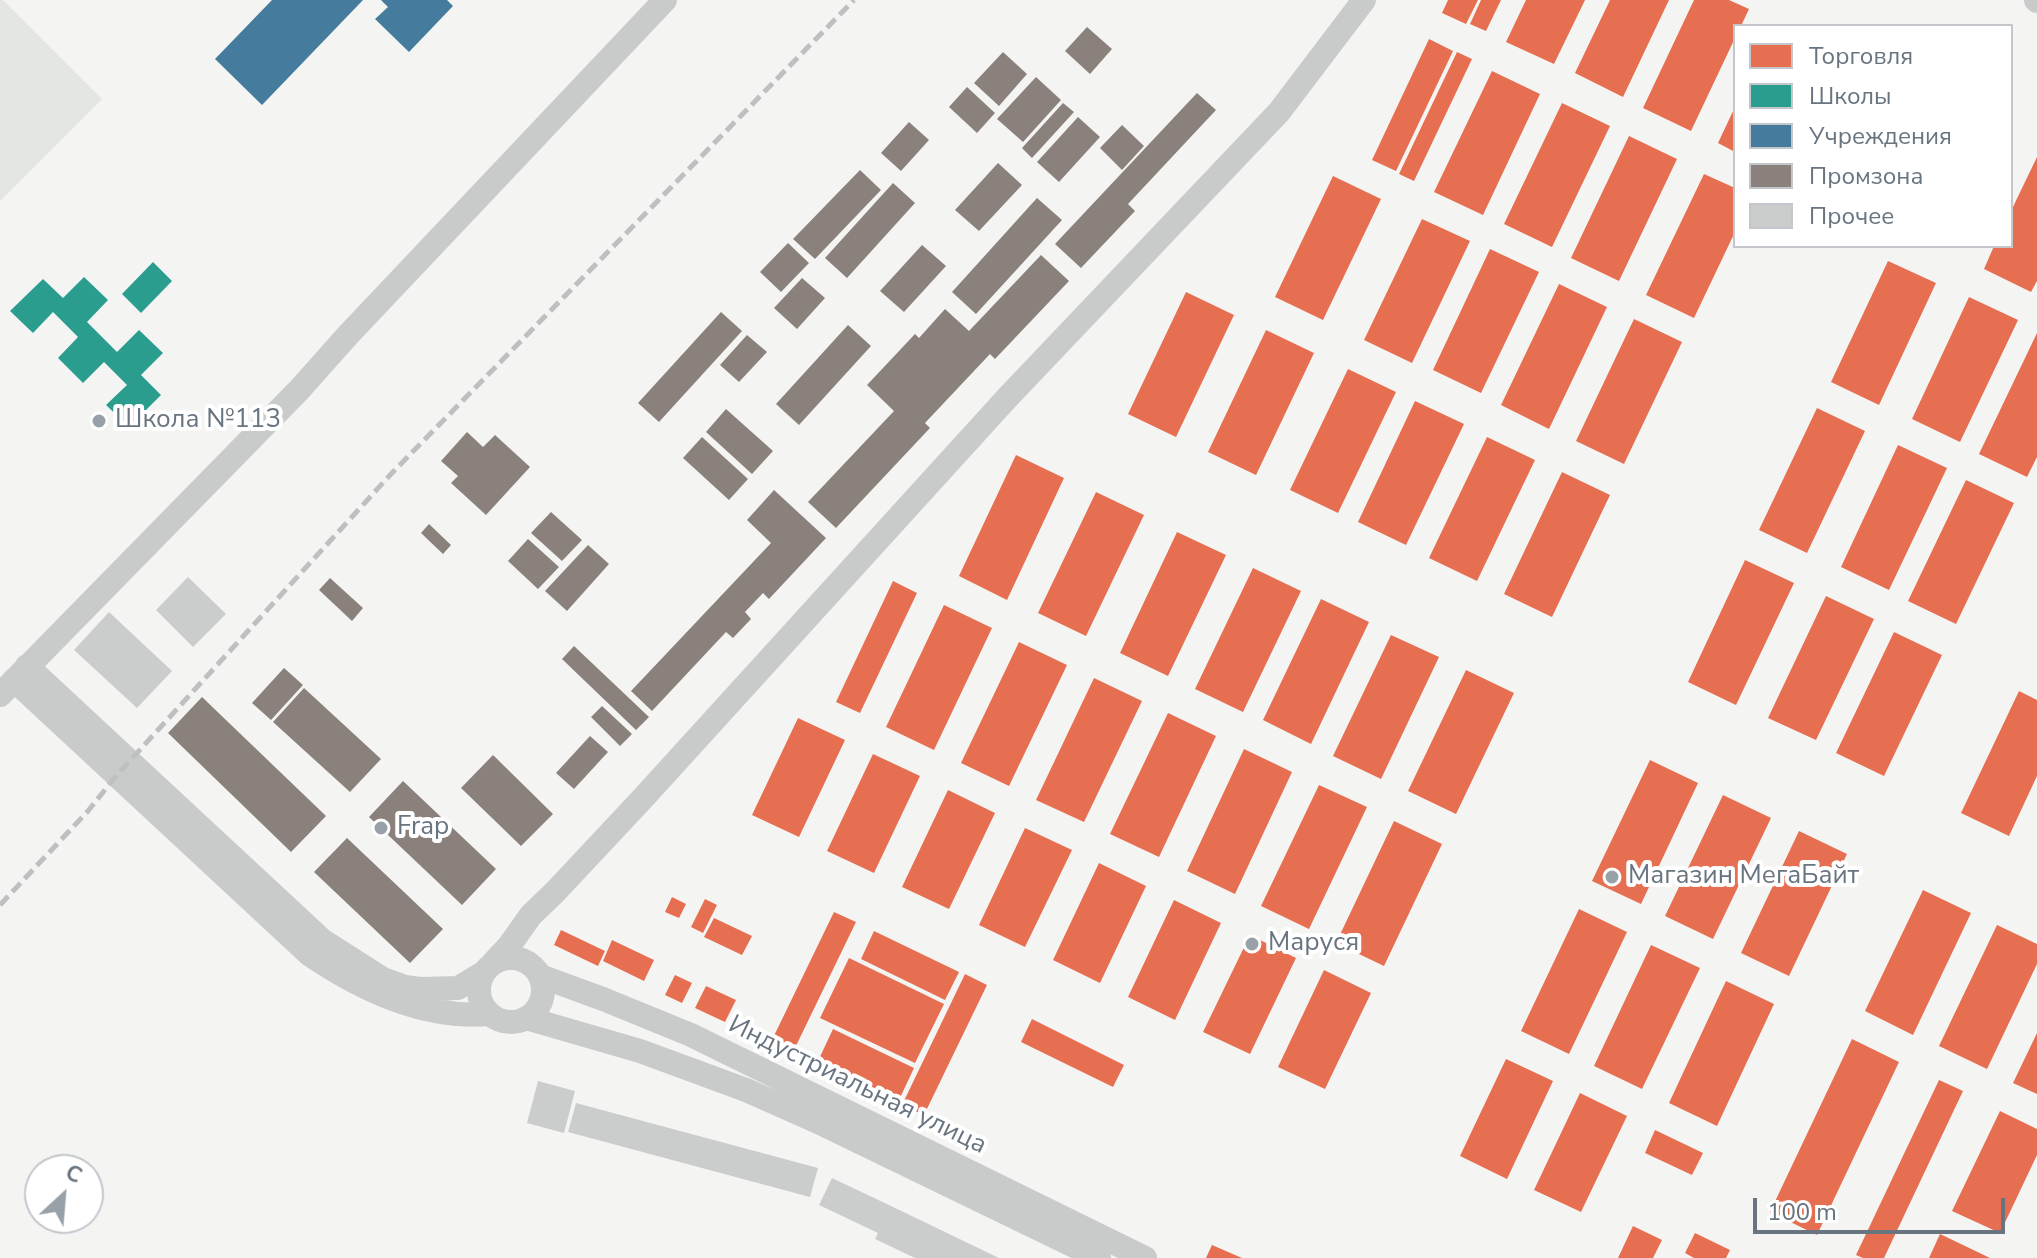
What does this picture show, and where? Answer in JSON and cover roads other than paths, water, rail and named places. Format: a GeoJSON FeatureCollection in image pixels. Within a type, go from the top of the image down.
{"type":"FeatureCollection","features":[{"type":"Feature","properties":{"kind":"street"},"geometry":{"type":"LineString","coordinates":[[489,1014],[451,1014],[403,1003],[338,974],[315,947],[185,827],[14,680],[299,390],[665,0]]}},
{"type":"Feature","properties":{"kind":"street"},"geometry":{"type":"LineString","coordinates":[[555,892],[535,928],[536,971],[543,988],[541,1000],[536,1010],[526,1018],[514,1022],[500,1020],[489,1014],[480,1002],[478,987],[488,968],[509,946],[531,915],[644,797],[1007,398],[1279,112],[1364,0]]}},
{"type":"Feature","properties":{"kind":"street"},"geometry":{"type":"LineString","coordinates":[[315,947],[383,979],[420,989],[458,988],[503,958],[523,960],[536,971]]}},
{"type":"Feature","properties":{"kind":"street","name":"Индустриальная улица"},"geometry":{"type":"LineString","coordinates":[[536,971],[691,1035],[1099,1258]]}},
{"type":"Feature","properties":{"kind":"street","name":"Индустриальная улица"},"geometry":{"type":"LineString","coordinates":[[526,1018],[640,1051],[746,1090],[1145,1258]]}},
{"type":"Feature","properties":{"kind":"railway"},"geometry":{"type":"LineString","coordinates":[[0,905],[391,474],[854,0]]}},
{"type":"Feature","properties":{"kind":"place","name":"Школа №113"},"geometry":{"type":"Point","coordinates":[99,421]}},
{"type":"Feature","properties":{"kind":"place","name":"Frap"},"geometry":{"type":"Point","coordinates":[381,828]}},
{"type":"Feature","properties":{"kind":"place","name":"Магазин МегаБайт"},"geometry":{"type":"Point","coordinates":[1612,877]}},
{"type":"Feature","properties":{"kind":"place","name":"Маруся"},"geometry":{"type":"Point","coordinates":[1252,944]}}]}
